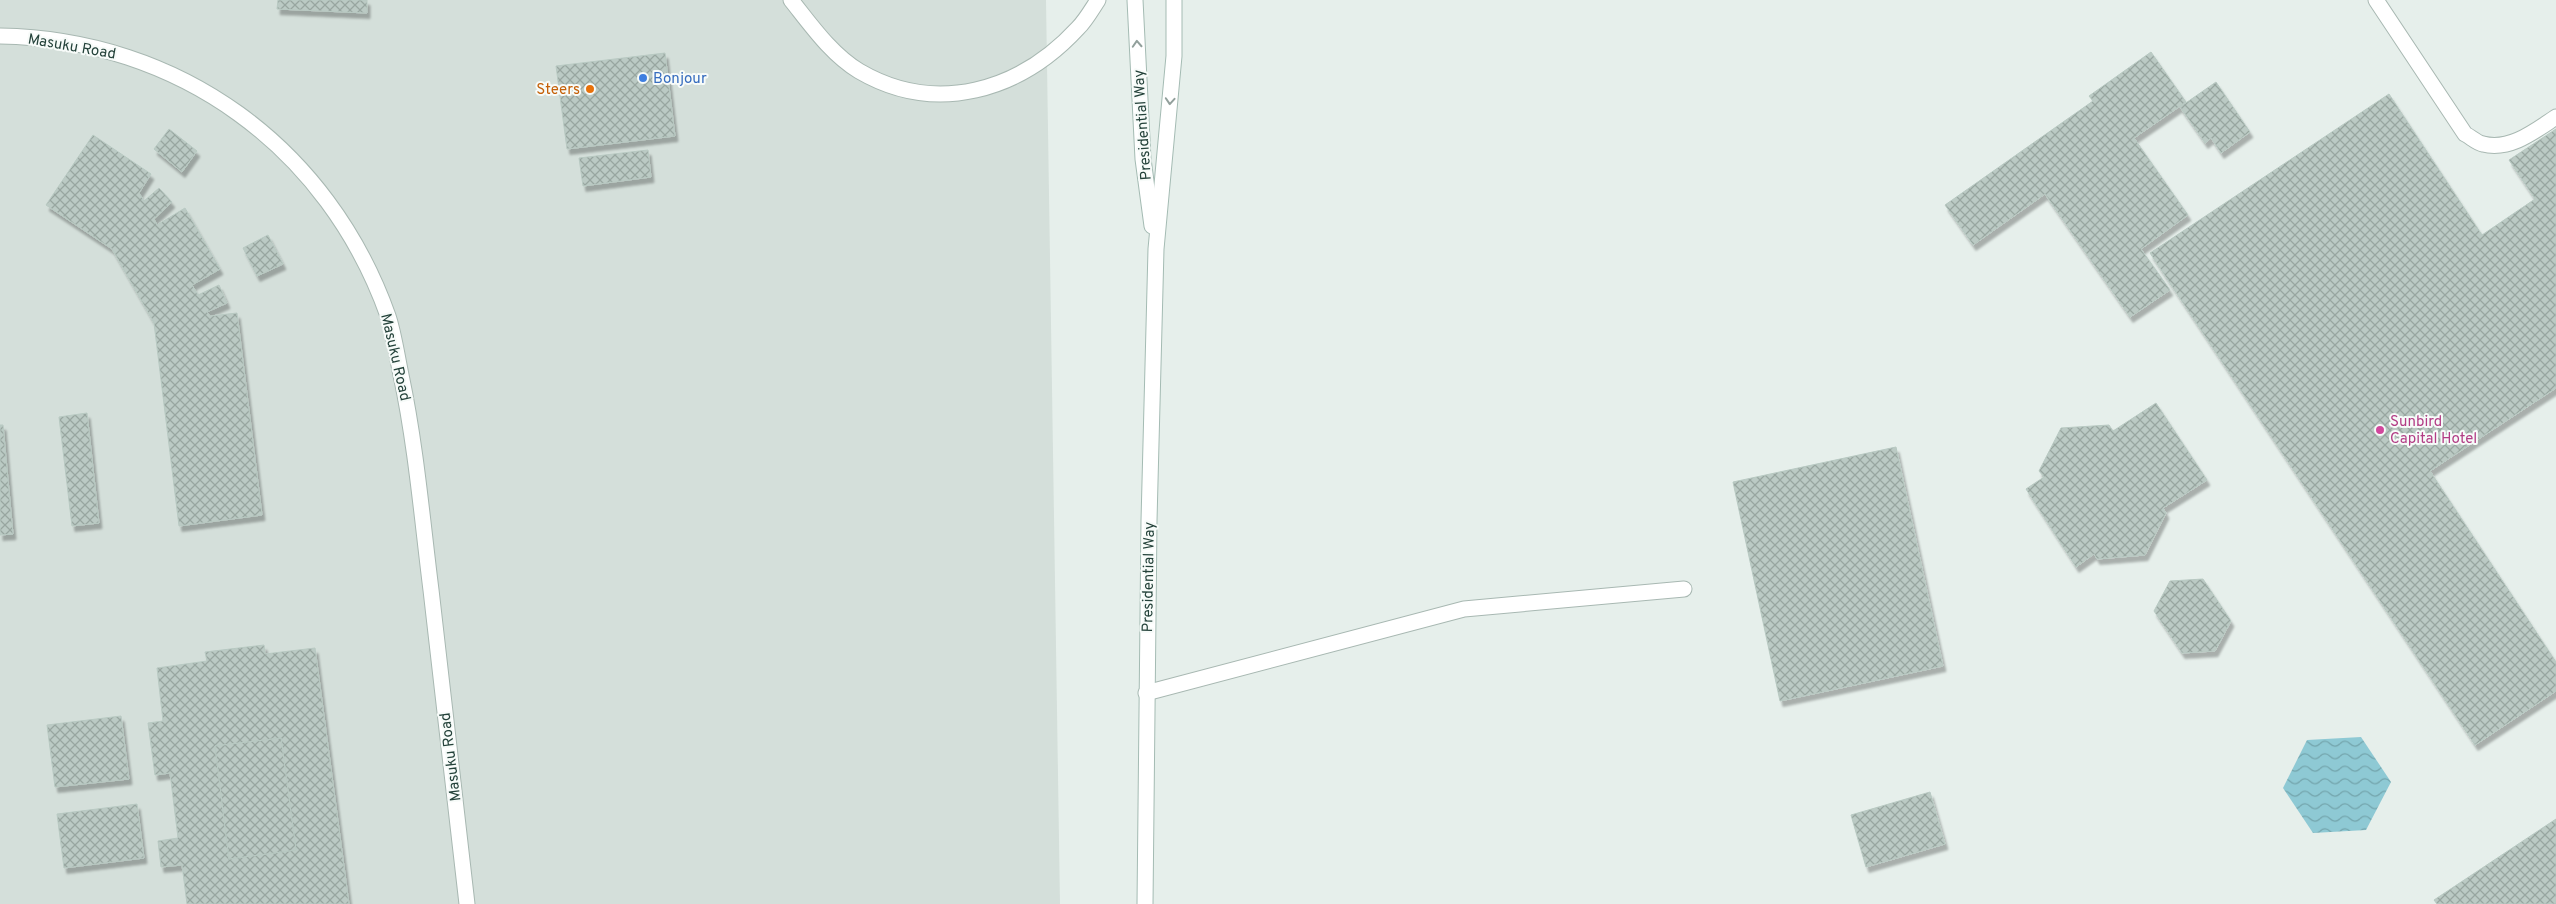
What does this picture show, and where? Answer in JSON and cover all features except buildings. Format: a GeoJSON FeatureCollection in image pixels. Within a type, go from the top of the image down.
{"type":"FeatureCollection","features":[{"type":"Feature","properties":{"kind":"main road"},"geometry":{"type":"LineString","coordinates":[[791,0],[828,46],[858,70],[895,87],[936,95],[975,92],[1008,80],[1052,52],[1079,27],[1098,0]]}},
{"type":"Feature","properties":{"kind":"main road","name":"Presidential Way"},"geometry":{"type":"LineString","coordinates":[[1135,0],[1143,159],[1156,250]]}},
{"type":"Feature","properties":{"kind":"main road","name":"Presidential Way"},"geometry":{"type":"LineString","coordinates":[[1145,904],[1146,693],[1156,250],[1172,74],[1174,0]]}},
{"type":"Feature","properties":{"kind":"main road"},"geometry":{"type":"LineString","coordinates":[[2376,0],[2466,134],[2483,144],[2505,144],[2525,137],[2556,117]]}},
{"type":"Feature","properties":{"kind":"main road","name":"Masuku Road"},"geometry":{"type":"LineString","coordinates":[[0,36],[40,37],[113,51],[183,78],[249,119],[309,176],[357,244],[388,317],[411,426],[468,904]]}},
{"type":"Feature","properties":{"kind":"main road"},"geometry":{"type":"LineString","coordinates":[[1146,693],[1464,609],[1684,589]]}},
{"type":"Feature","properties":{"kind":"shaded area"},"geometry":{"type":"Polygon","coordinates":[[[0,0],[1046,0],[1060,904],[0,904],[0,0]]]}},
{"type":"Feature","properties":{"kind":"water"},"geometry":{"type":"Polygon","coordinates":[[[2361,737],[2391,782],[2366,830],[2313,833],[2283,788],[2307,740],[2361,737]]]}},
{"type":"Feature","properties":{"kind":"place","name":"Bonjour"},"geometry":{"type":"Point","coordinates":[643,78]}},
{"type":"Feature","properties":{"kind":"place","name":"Steers"},"geometry":{"type":"Point","coordinates":[590,89]}},
{"type":"Feature","properties":{"kind":"place","name":"Sunbird Capital Hotel"},"geometry":{"type":"Point","coordinates":[2380,430]}}]}
